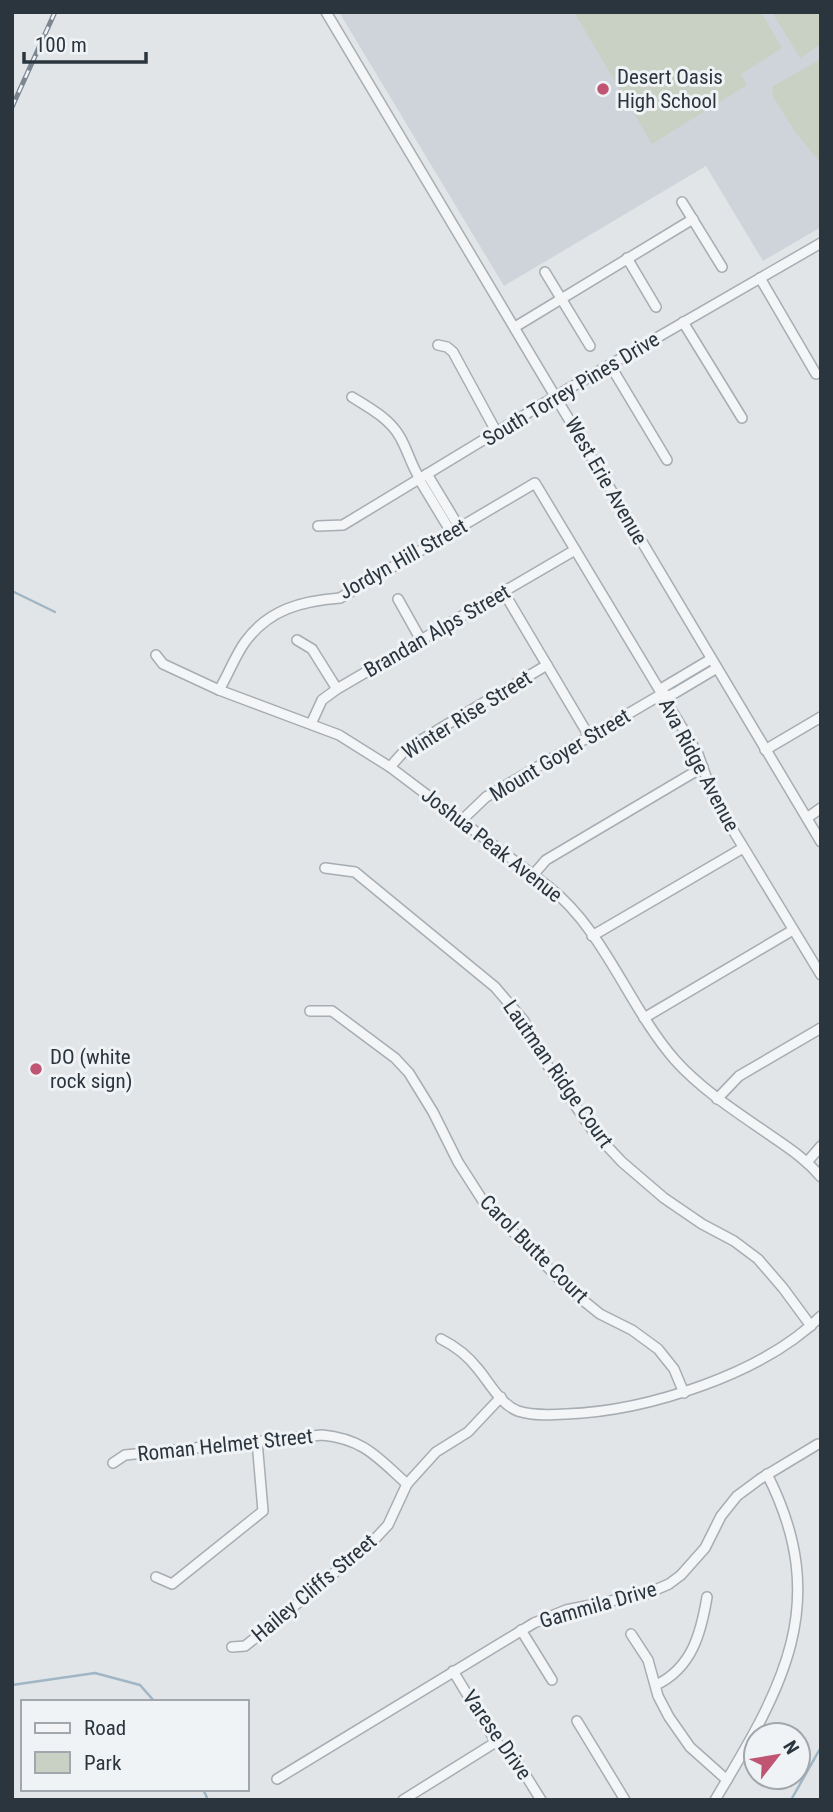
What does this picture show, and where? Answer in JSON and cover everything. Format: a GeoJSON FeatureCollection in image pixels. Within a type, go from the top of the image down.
{"type":"FeatureCollection","features":[{"type":"Feature","properties":{"kind":"street","name":"West Erie Avenue"},"geometry":{"type":"LineString","coordinates":[[327,12],[821,842]]}},
{"type":"Feature","properties":{"kind":"street"},"geometry":{"type":"LineString","coordinates":[[682,202],[722,267]]}},
{"type":"Feature","properties":{"kind":"street"},"geometry":{"type":"LineString","coordinates":[[514,327],[693,219]]}},
{"type":"Feature","properties":{"kind":"street","name":"South Torrey Pines Drive"},"geometry":{"type":"LineString","coordinates":[[318,526],[343,525],[556,396],[821,243]]}},
{"type":"Feature","properties":{"kind":"street"},"geometry":{"type":"LineString","coordinates":[[627,258],[656,307]]}},
{"type":"Feature","properties":{"kind":"street"},"geometry":{"type":"LineString","coordinates":[[545,272],[590,346]]}},
{"type":"Feature","properties":{"kind":"street"},"geometry":{"type":"LineString","coordinates":[[760,278],[816,374]]}},
{"type":"Feature","properties":{"kind":"street"},"geometry":{"type":"LineString","coordinates":[[683,322],[742,418]]}},
{"type":"Feature","properties":{"kind":"street"},"geometry":{"type":"LineString","coordinates":[[438,345],[453,352],[497,433]]}},
{"type":"Feature","properties":{"kind":"street"},"geometry":{"type":"LineString","coordinates":[[610,365],[667,460]]}},
{"type":"Feature","properties":{"kind":"street"},"geometry":{"type":"LineString","coordinates":[[352,397],[393,426],[401,438],[407,457],[455,530]]}},
{"type":"Feature","properties":{"kind":"street","name":"Jordyn Hill Street"},"geometry":{"type":"LineString","coordinates":[[219,690],[245,641],[278,611],[313,600],[340,598],[535,483]]}},
{"type":"Feature","properties":{"kind":"street","name":"Ava Ridge Avenue"},"geometry":{"type":"LineString","coordinates":[[535,483],[698,754],[714,799],[821,975]]}},
{"type":"Feature","properties":{"kind":"street","name":"Brandan Alps Street"},"geometry":{"type":"LineString","coordinates":[[311,724],[322,700],[337,690],[575,550]]}},
{"type":"Feature","properties":{"kind":"street"},"geometry":{"type":"LineString","coordinates":[[503,592],[589,736]]}},
{"type":"Feature","properties":{"kind":"street"},"geometry":{"type":"LineString","coordinates":[[398,599],[421,640]]}},
{"type":"Feature","properties":{"kind":"street"},"geometry":{"type":"LineString","coordinates":[[297,640],[312,649],[337,690]]}},
{"type":"Feature","properties":{"kind":"street","name":"Joshua Peak Avenue"},"geometry":{"type":"LineString","coordinates":[[156,654],[163,664],[219,690],[339,735],[390,766],[562,897],[583,921],[644,1018],[675,1060],[717,1099],[808,1161],[821,1177]]}},
{"type":"Feature","properties":{"kind":"street","name":"Mount Goyer Street"},"geometry":{"type":"LineString","coordinates":[[462,820],[486,797],[662,694],[669,696],[675,693],[714,664]]}},
{"type":"Feature","properties":{"kind":"street","name":"Winter Rise Street"},"geometry":{"type":"LineString","coordinates":[[390,766],[406,749],[547,665]]}},
{"type":"Feature","properties":{"kind":"street"},"geometry":{"type":"LineString","coordinates":[[765,750],[821,717]]}},
{"type":"Feature","properties":{"kind":"street"},"geometry":{"type":"LineString","coordinates":[[533,875],[546,860],[703,767]]}},
{"type":"Feature","properties":{"kind":"street"},"geometry":{"type":"LineString","coordinates":[[807,818],[821,808]]}},
{"type":"Feature","properties":{"kind":"street"},"geometry":{"type":"LineString","coordinates":[[592,936],[743,848]]}},
{"type":"Feature","properties":{"kind":"street","name":"Lautman Ridge Court"},"geometry":{"type":"LineString","coordinates":[[325,868],[355,872],[495,987],[524,1021],[548,1066],[600,1139],[664,1198],[758,1259],[811,1326]]}},
{"type":"Feature","properties":{"kind":"street"},"geometry":{"type":"LineString","coordinates":[[644,1018],[793,930]]}},
{"type":"Feature","properties":{"kind":"street","name":"Carol Butte Court"},"geometry":{"type":"LineString","coordinates":[[310,1012],[332,1012],[395,1058],[409,1073],[433,1112],[458,1162],[484,1201],[569,1289],[600,1314],[632,1330],[658,1349],[674,1369],[684,1393]]}},
{"type":"Feature","properties":{"kind":"street"},"geometry":{"type":"LineString","coordinates":[[717,1099],[738,1076],[821,1028]]}},
{"type":"Feature","properties":{"kind":"street"},"geometry":{"type":"LineString","coordinates":[[808,1161],[821,1146]]}},
{"type":"Feature","properties":{"kind":"street"},"geometry":{"type":"LineString","coordinates":[[441,1339],[454,1345],[516,1410],[544,1415],[600,1412],[684,1393],[780,1349],[821,1316]]}},
{"type":"Feature","properties":{"kind":"street","name":"Hailey Cliffs Street"},"geometry":{"type":"LineString","coordinates":[[232,1647],[245,1646],[264,1632],[374,1541],[388,1525],[407,1484],[436,1452],[468,1432],[501,1397]]}},
{"type":"Feature","properties":{"kind":"street","name":"Roman Helmet Street"},"geometry":{"type":"LineString","coordinates":[[113,1463],[125,1455],[323,1435],[357,1443],[374,1453],[407,1484]]}},
{"type":"Feature","properties":{"kind":"street"},"geometry":{"type":"LineString","coordinates":[[156,1577],[172,1584],[263,1511],[257,1441]]}},
{"type":"Feature","properties":{"kind":"street","name":"Gammila Drive"},"geometry":{"type":"LineString","coordinates":[[277,1779],[521,1630],[566,1610],[646,1594],[669,1584],[681,1575],[705,1548],[728,1506],[747,1488],[818,1444]]}},
{"type":"Feature","properties":{"kind":"street"},"geometry":{"type":"LineString","coordinates":[[715,1800],[777,1695],[791,1661],[800,1627],[802,1597],[796,1540],[784,1507],[767,1474]]}},
{"type":"Feature","properties":{"kind":"street"},"geometry":{"type":"LineString","coordinates":[[656,1685],[671,1678],[688,1658],[703,1622],[707,1597]]}},
{"type":"Feature","properties":{"kind":"street"},"geometry":{"type":"LineString","coordinates":[[521,1630],[552,1680]]}},
{"type":"Feature","properties":{"kind":"street"},"geometry":{"type":"LineString","coordinates":[[631,1634],[648,1660],[662,1705],[681,1735],[710,1767],[727,1780]]}},
{"type":"Feature","properties":{"kind":"street","name":"Varese Drive"},"geometry":{"type":"LineString","coordinates":[[453,1671],[496,1742],[524,1771],[541,1800]]}},
{"type":"Feature","properties":{"kind":"street"},"geometry":{"type":"LineString","coordinates":[[577,1721],[625,1800]]}},
{"type":"Feature","properties":{"kind":"street"},"geometry":{"type":"LineString","coordinates":[[403,1800],[496,1742]]}},
{"type":"Feature","properties":{"kind":"shaded area","name":"Desert Oasis High School"},"geometry":{"type":"Polygon","coordinates":[[[339,12],[821,12],[821,227],[763,261],[706,166],[504,286],[339,12]]]}},
{"type":"Feature","properties":{"kind":"green space"},"geometry":{"type":"Polygon","coordinates":[[[574,12],[761,12],[782,48],[741,74],[747,85],[652,144],[574,12]]]}},
{"type":"Feature","properties":{"kind":"green space"},"geometry":{"type":"Polygon","coordinates":[[[772,12],[821,12],[821,44],[800,58],[772,12]]]}},
{"type":"Feature","properties":{"kind":"green space"},"geometry":{"type":"Polygon","coordinates":[[[821,59],[821,163],[796,133],[772,95],[773,86],[821,59]]]}},
{"type":"Feature","properties":{"kind":"waterway"},"geometry":{"type":"LineString","coordinates":[[12,591],[55,612]]}},
{"type":"Feature","properties":{"kind":"waterway"},"geometry":{"type":"LineString","coordinates":[[12,1685],[95,1673],[140,1685],[153,1700]]}},
{"type":"Feature","properties":{"kind":"waterway"},"geometry":{"type":"LineString","coordinates":[[791,1800],[821,1747]]}},
{"type":"Feature","properties":{"kind":"waterway"},"geometry":{"type":"LineString","coordinates":[[204,1791],[208,1800]]}},
{"type":"Feature","properties":{"kind":"railway"},"geometry":{"type":"LineString","coordinates":[[12,107],[55,12]]}},
{"type":"Feature","properties":{"kind":"place","name":"Desert Oasis High School"},"geometry":{"type":"Point","coordinates":[603,89]}},
{"type":"Feature","properties":{"kind":"place","name":"DO (white rock sign)"},"geometry":{"type":"Point","coordinates":[36,1069]}}]}
